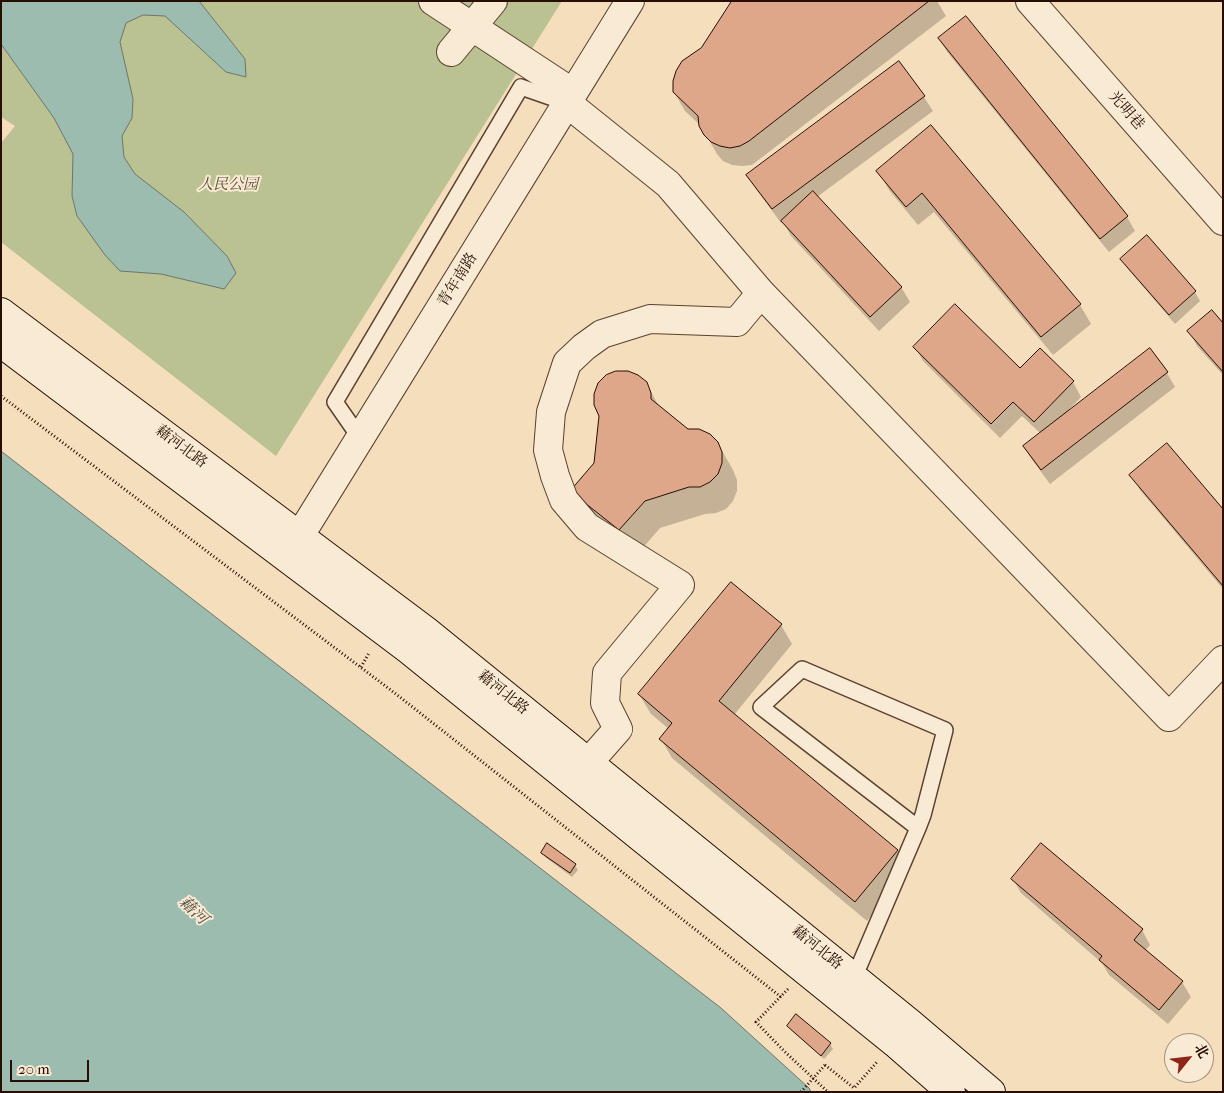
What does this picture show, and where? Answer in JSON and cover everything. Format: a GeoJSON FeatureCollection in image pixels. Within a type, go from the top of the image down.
{"type":"FeatureCollection","features":[{"type":"Feature","properties":{"kind":"street"},"geometry":{"type":"LineString","coordinates":[[432,1],[472,27],[570,98],[668,184],[761,293],[1169,717],[1223,660]]}},
{"type":"Feature","properties":{"kind":"street"},"geometry":{"type":"LineString","coordinates":[[451,52],[494,1]]}},
{"type":"Feature","properties":{"kind":"street","name":"青年南路"},"geometry":{"type":"LineString","coordinates":[[294,548],[630,1]]}},
{"type":"Feature","properties":{"kind":"street","name":"光明巷"},"geometry":{"type":"LineString","coordinates":[[1030,1],[1223,222]]}},
{"type":"Feature","properties":{"kind":"street"},"geometry":{"type":"LineString","coordinates":[[588,763],[618,729],[605,703],[607,673],[680,585],[587,527],[564,500],[548,450],[548,432],[551,412],[567,363],[602,334],[650,319],[736,322],[761,293]]}},
{"type":"Feature","properties":{"kind":"street","name":"藉河北路"},"geometry":{"type":"LineString","coordinates":[[1,312],[294,548],[409,650],[895,1043],[951,1092]]}},
{"type":"Feature","properties":{"kind":"street","name":"藉河北路"},"geometry":{"type":"LineString","coordinates":[[1,343],[294,548],[425,630],[854,978],[991,1092]]}},
{"type":"Feature","properties":{"kind":"lane"},"geometry":{"type":"LineString","coordinates":[[360,438],[335,402],[521,87],[570,98]]}},
{"type":"Feature","properties":{"kind":"lane"},"geometry":{"type":"LineString","coordinates":[[854,978],[918,828],[923,815],[945,730],[802,669],[761,707],[918,828]]}},
{"type":"Feature","properties":{"kind":"path"},"geometry":{"type":"LineString","coordinates":[[1,396],[396,694],[780,996]]}},
{"type":"Feature","properties":{"kind":"path"},"geometry":{"type":"LineString","coordinates":[[806,971],[756,1022],[828,1092]]}},
{"type":"Feature","properties":{"kind":"path"},"geometry":{"type":"LineString","coordinates":[[801,1092],[825,1065],[854,1088],[895,1043]]}},
{"type":"Feature","properties":{"kind":"green space","name":"人民公园"},"geometry":{"type":"Polygon","coordinates":[[[1,1],[562,1],[276,456],[1,242],[1,143],[15,126],[1,117],[1,1]]]}},
{"type":"Feature","properties":{"kind":"water"},"geometry":{"type":"Polygon","coordinates":[[[1,1],[199,1],[245,59],[246,77],[226,72],[165,16],[143,15],[126,23],[120,42],[133,99],[132,118],[122,136],[124,157],[135,174],[184,212],[227,256],[236,273],[224,289],[161,274],[120,271],[105,255],[77,216],[72,196],[73,154],[54,118],[1,44],[1,1]]]}},
{"type":"Feature","properties":{"kind":"water","name":"藉河"},"geometry":{"type":"Polygon","coordinates":[[[1,451],[721,1008],[809,1088],[811,1092],[1,1092],[1,451]]]}},
{"type":"Feature","properties":{"kind":"building"},"geometry":{"type":"Polygon","coordinates":[[[732,1],[929,1],[749,141],[740,146],[730,148],[711,142],[704,135],[699,126],[698,116],[673,92],[673,81],[682,61],[701,48],[732,1]]]}},
{"type":"Feature","properties":{"kind":"building"},"geometry":{"type":"Polygon","coordinates":[[[966,16],[1128,216],[1100,239],[938,38],[966,16]]]}},
{"type":"Feature","properties":{"kind":"building"},"geometry":{"type":"Polygon","coordinates":[[[899,61],[925,96],[772,209],[746,175],[899,61]]]}},
{"type":"Feature","properties":{"kind":"building"},"geometry":{"type":"Polygon","coordinates":[[[931,125],[1081,304],[1041,337],[922,193],[906,207],[876,171],[931,125]]]}},
{"type":"Feature","properties":{"kind":"building"},"geometry":{"type":"Polygon","coordinates":[[[813,191],[902,287],[870,317],[781,221],[813,191]]]}},
{"type":"Feature","properties":{"kind":"building"},"geometry":{"type":"Polygon","coordinates":[[[1147,235],[1196,291],[1169,315],[1120,259],[1147,235]]]}},
{"type":"Feature","properties":{"kind":"building"},"geometry":{"type":"Polygon","coordinates":[[[955,304],[1020,368],[1040,348],[1074,381],[1034,422],[1013,402],[991,424],[913,347],[955,304]]]}},
{"type":"Feature","properties":{"kind":"building"},"geometry":{"type":"Polygon","coordinates":[[[1212,310],[1223,323],[1223,372],[1187,331],[1212,310]]]}},
{"type":"Feature","properties":{"kind":"building"},"geometry":{"type":"Polygon","coordinates":[[[1150,348],[1168,372],[1041,470],[1023,446],[1150,348]]]}},
{"type":"Feature","properties":{"kind":"building"},"geometry":{"type":"Polygon","coordinates":[[[616,371],[628,371],[638,375],[647,382],[651,399],[688,429],[699,429],[710,434],[718,442],[722,452],[722,463],[718,474],[710,482],[700,487],[689,487],[645,501],[619,530],[570,491],[594,463],[599,416],[594,405],[594,394],[598,383],[606,375],[616,371]]]}},
{"type":"Feature","properties":{"kind":"building"},"geometry":{"type":"Polygon","coordinates":[[[1167,443],[1223,509],[1223,586],[1129,475],[1167,443]]]}},
{"type":"Feature","properties":{"kind":"building"},"geometry":{"type":"Polygon","coordinates":[[[731,582],[782,624],[719,701],[898,850],[855,902],[659,739],[672,723],[638,694],[731,582]]]}},
{"type":"Feature","properties":{"kind":"building"},"geometry":{"type":"Polygon","coordinates":[[[547,843],[576,864],[570,873],[541,853],[547,843]]]}},
{"type":"Feature","properties":{"kind":"building"},"geometry":{"type":"Polygon","coordinates":[[[1041,843],[1143,929],[1134,940],[1183,981],[1159,1010],[1099,960],[1102,956],[1011,879],[1041,843]]]}},
{"type":"Feature","properties":{"kind":"building"},"geometry":{"type":"Polygon","coordinates":[[[796,1014],[831,1043],[821,1056],[787,1026],[796,1014]]]}}]}
